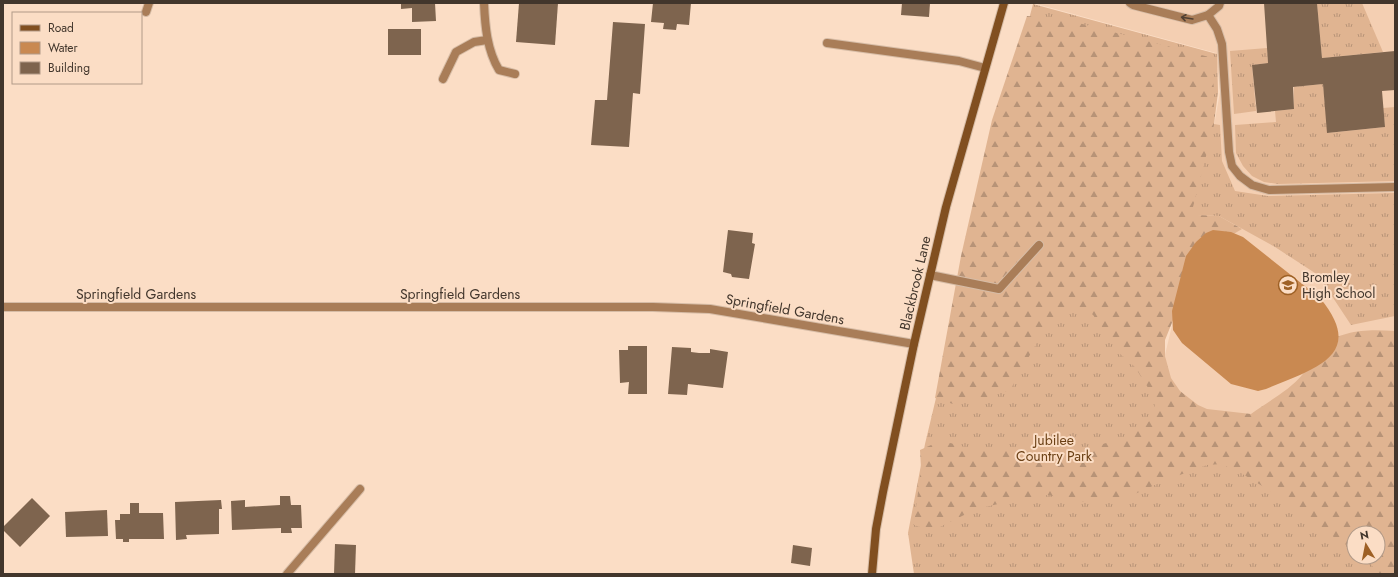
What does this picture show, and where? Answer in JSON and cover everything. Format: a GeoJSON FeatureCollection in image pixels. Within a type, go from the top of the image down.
{"type":"FeatureCollection","features":[{"type":"Feature","properties":{"kind":"street"},"geometry":{"type":"LineString","coordinates":[[146,12],[149,3]]}},
{"type":"Feature","properties":{"kind":"street"},"geometry":{"type":"LineString","coordinates":[[484,3],[484,18],[487,40],[492,59],[499,70],[515,74]]}},
{"type":"Feature","properties":{"kind":"street","name":"Blackbrook Lane"},"geometry":{"type":"LineString","coordinates":[[872,574],[876,529],[914,344],[955,172],[1004,3]]}},
{"type":"Feature","properties":{"kind":"street"},"geometry":{"type":"LineString","coordinates":[[1130,3],[1192,20],[1208,15],[1219,6],[1220,3]]}},
{"type":"Feature","properties":{"kind":"street"},"geometry":{"type":"LineString","coordinates":[[1208,15],[1217,29],[1222,44],[1229,152],[1232,166],[1240,176],[1252,185],[1269,190],[1395,187]]}},
{"type":"Feature","properties":{"kind":"street"},"geometry":{"type":"LineString","coordinates":[[442,79],[456,52],[474,42],[487,40]]}},
{"type":"Feature","properties":{"kind":"street"},"geometry":{"type":"LineString","coordinates":[[827,43],[959,61],[985,68]]}},
{"type":"Feature","properties":{"kind":"street"},"geometry":{"type":"LineString","coordinates":[[930,275],[999,289],[1039,245]]}},
{"type":"Feature","properties":{"kind":"street","name":"Springfield Gardens"},"geometry":{"type":"LineString","coordinates":[[3,307],[653,307],[710,309],[914,344]]}},
{"type":"Feature","properties":{"kind":"street"},"geometry":{"type":"LineString","coordinates":[[287,574],[360,489]]}},
{"type":"Feature","properties":{"kind":"shaded area","name":"Bromley High School"},"geometry":{"type":"Polygon","coordinates":[[[1033,3],[1395,3],[1395,540],[1386,534],[1386,525],[1372,525],[1169,392],[1165,355],[1198,215],[1220,92],[1216,53],[1033,3]]]}},
{"type":"Feature","properties":{"kind":"green space"},"geometry":{"type":"Polygon","coordinates":[[[1317,3],[1362,3],[1383,52],[1322,58],[1317,3]]]}},
{"type":"Feature","properties":{"kind":"green space","name":"Jubilee Country Park"},"geometry":{"type":"Polygon","coordinates":[[[1033,4],[1217,54],[1218,92],[1214,124],[1220,125],[1222,161],[1235,191],[1268,196],[1395,193],[1395,316],[1351,325],[1318,275],[1275,247],[1219,216],[1198,215],[1162,332],[1169,392],[1372,525],[1346,525],[1346,565],[1386,565],[1386,534],[1395,540],[1395,574],[914,574],[908,533],[925,444],[1003,118],[1033,4]]]}},
{"type":"Feature","properties":{"kind":"green space","name":"Jubilee Country Park"},"geometry":{"type":"Polygon","coordinates":[[[1027,16],[1067,20],[1209,57],[1214,88],[1214,125],[1193,207],[1198,215],[1219,216],[1242,229],[1205,251],[1190,278],[1165,340],[1165,356],[1171,378],[1180,391],[1198,405],[1207,409],[1251,414],[1285,391],[1297,380],[1305,372],[1319,350],[1330,341],[1347,334],[1366,330],[1395,331],[1395,574],[1376,574],[1377,572],[1371,565],[1386,565],[1386,525],[1346,525],[1346,544],[1335,538],[1303,512],[1282,498],[1241,473],[1221,464],[1207,465],[1166,480],[1128,497],[1079,502],[1048,495],[1020,499],[976,509],[932,531],[914,525],[921,468],[920,450],[940,441],[969,449],[1013,450],[1040,453],[1060,449],[1091,447],[1129,437],[1146,425],[1154,414],[1155,399],[1135,367],[1117,351],[1097,319],[1085,307],[1062,310],[1048,323],[1010,390],[979,400],[953,404],[935,398],[961,256],[992,120],[1027,16]]]}},
{"type":"Feature","properties":{"kind":"green space"},"geometry":{"type":"Polygon","coordinates":[[[1267,48],[1268,63],[1252,65],[1256,111],[1234,114],[1230,51],[1267,48]]]}},
{"type":"Feature","properties":{"kind":"green space"},"geometry":{"type":"Polygon","coordinates":[[[1323,84],[1328,133],[1385,127],[1383,108],[1395,107],[1395,181],[1278,184],[1264,182],[1252,176],[1243,166],[1236,153],[1235,125],[1276,122],[1275,111],[1294,109],[1294,87],[1323,84]]]}},
{"type":"Feature","properties":{"kind":"water"},"geometry":{"type":"Polygon","coordinates":[[[1213,230],[1231,232],[1243,237],[1320,298],[1333,318],[1338,334],[1336,347],[1329,358],[1316,367],[1301,374],[1258,391],[1231,384],[1182,343],[1173,330],[1172,311],[1186,256],[1196,242],[1206,233],[1213,230]]]}},
{"type":"Feature","properties":{"kind":"building"},"geometry":{"type":"Polygon","coordinates":[[[401,3],[435,3],[436,21],[412,22],[412,8],[401,9],[401,3]]]}},
{"type":"Feature","properties":{"kind":"building"},"geometry":{"type":"Polygon","coordinates":[[[519,3],[558,3],[555,45],[516,42],[519,3]]]}},
{"type":"Feature","properties":{"kind":"building"},"geometry":{"type":"Polygon","coordinates":[[[653,3],[691,3],[689,25],[677,24],[676,30],[663,29],[664,23],[651,22],[653,3]]]}},
{"type":"Feature","properties":{"kind":"building"},"geometry":{"type":"Polygon","coordinates":[[[902,3],[930,3],[929,17],[901,15],[902,3]]]}},
{"type":"Feature","properties":{"kind":"building"},"geometry":{"type":"Polygon","coordinates":[[[1264,3],[1317,3],[1322,58],[1395,51],[1395,90],[1382,91],[1385,127],[1327,133],[1323,84],[1293,87],[1294,109],[1257,113],[1252,65],[1268,63],[1264,3]]]}},
{"type":"Feature","properties":{"kind":"building"},"geometry":{"type":"Polygon","coordinates":[[[613,22],[645,24],[640,94],[633,93],[629,147],[591,145],[595,100],[607,100],[613,22]]]}},
{"type":"Feature","properties":{"kind":"building"},"geometry":{"type":"Polygon","coordinates":[[[388,29],[421,29],[421,55],[388,55],[388,29]]]}},
{"type":"Feature","properties":{"kind":"building"},"geometry":{"type":"Polygon","coordinates":[[[728,230],[753,233],[752,243],[755,244],[749,279],[732,277],[731,274],[723,272],[728,230]]]}},
{"type":"Feature","properties":{"kind":"building"},"geometry":{"type":"Polygon","coordinates":[[[628,346],[647,346],[647,394],[628,394],[629,382],[620,383],[619,350],[628,350],[628,346]]]}},
{"type":"Feature","properties":{"kind":"building"},"geometry":{"type":"Polygon","coordinates":[[[672,347],[691,348],[691,352],[699,353],[710,353],[710,349],[728,352],[723,388],[688,384],[687,395],[668,394],[672,347]]]}},
{"type":"Feature","properties":{"kind":"building"},"geometry":{"type":"Polygon","coordinates":[[[280,496],[290,496],[291,505],[301,505],[302,528],[291,528],[292,533],[281,533],[281,528],[232,530],[231,501],[245,500],[245,507],[280,505],[280,496]]]}},
{"type":"Feature","properties":{"kind":"building"},"geometry":{"type":"Polygon","coordinates":[[[32,498],[50,516],[20,547],[3,530],[3,527],[32,498]]]}},
{"type":"Feature","properties":{"kind":"building"},"geometry":{"type":"Polygon","coordinates":[[[221,500],[222,509],[219,509],[219,534],[186,535],[187,539],[176,540],[175,502],[221,500]]]}},
{"type":"Feature","properties":{"kind":"building"},"geometry":{"type":"Polygon","coordinates":[[[130,503],[139,503],[139,513],[163,513],[164,539],[129,539],[129,542],[123,542],[123,539],[116,539],[115,520],[120,520],[120,514],[130,514],[130,503]]]}},
{"type":"Feature","properties":{"kind":"building"},"geometry":{"type":"Polygon","coordinates":[[[107,510],[108,536],[66,537],[65,512],[107,510]]]}},
{"type":"Feature","properties":{"kind":"building"},"geometry":{"type":"Polygon","coordinates":[[[335,544],[356,545],[355,574],[334,574],[335,544]]]}},
{"type":"Feature","properties":{"kind":"building"},"geometry":{"type":"Polygon","coordinates":[[[793,545],[812,548],[810,566],[791,563],[793,545]]]}},
{"type":"Feature","properties":{"kind":"place","name":"Bromley High School"},"geometry":{"type":"Point","coordinates":[1288,285]}}]}
